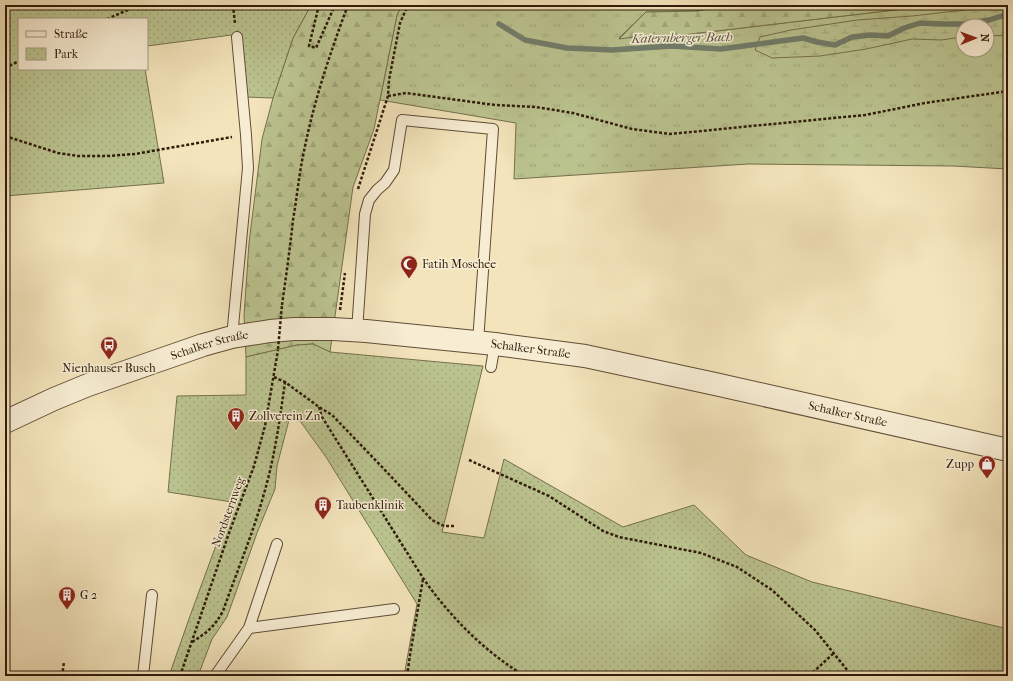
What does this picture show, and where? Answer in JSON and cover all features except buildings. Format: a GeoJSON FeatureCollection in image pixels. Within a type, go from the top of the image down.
{"type":"FeatureCollection","features":[{"type":"Feature","properties":{"kind":"street","name":"Schalker Straße"},"geometry":{"type":"LineString","coordinates":[[5,422],[88,385],[122,372],[204,345],[270,331],[294,329],[332,329],[486,343],[585,356],[1008,450]]}},
{"type":"Feature","properties":{"kind":"street","name":"Schalker Straße"},"geometry":{"type":"LineString","coordinates":[[5,410],[54,399]]}},
{"type":"Feature","properties":{"kind":"lane"},"geometry":{"type":"LineString","coordinates":[[232,338],[248,168],[237,37]]}},
{"type":"Feature","properties":{"kind":"lane"},"geometry":{"type":"LineString","coordinates":[[357,331],[365,214],[369,200],[385,183],[394,170],[402,120],[493,129],[486,343],[491,367]]}},
{"type":"Feature","properties":{"kind":"lane"},"geometry":{"type":"LineString","coordinates":[[215,676],[250,628],[277,544]]}},
{"type":"Feature","properties":{"kind":"lane"},"geometry":{"type":"LineString","coordinates":[[144,676],[152,595]]}},
{"type":"Feature","properties":{"kind":"lane"},"geometry":{"type":"LineString","coordinates":[[250,628],[394,609]]}},
{"type":"Feature","properties":{"kind":"path"},"geometry":{"type":"LineString","coordinates":[[109,18],[139,5]]}},
{"type":"Feature","properties":{"kind":"path"},"geometry":{"type":"LineString","coordinates":[[234,5],[237,37]]}},
{"type":"Feature","properties":{"kind":"path"},"geometry":{"type":"LineString","coordinates":[[319,5],[309,46],[316,48],[335,5]]}},
{"type":"Feature","properties":{"kind":"path","name":"Nordsternweg"},"geometry":{"type":"LineString","coordinates":[[180,676],[254,466],[265,426],[278,349],[282,305],[304,152],[311,118],[322,80],[348,5]]}},
{"type":"Feature","properties":{"kind":"path"},"geometry":{"type":"LineString","coordinates":[[408,5],[400,23],[389,80],[388,96],[406,92],[495,105],[536,107],[573,113],[632,129],[670,134],[865,115],[925,103],[1008,92]]}},
{"type":"Feature","properties":{"kind":"path"},"geometry":{"type":"LineString","coordinates":[[5,68],[18,62]]}},
{"type":"Feature","properties":{"kind":"path"},"geometry":{"type":"LineString","coordinates":[[5,136],[58,153],[85,156],[135,154],[246,135]]}},
{"type":"Feature","properties":{"kind":"path"},"geometry":{"type":"LineString","coordinates":[[274,377],[285,382],[332,415],[432,520],[444,526],[454,526]]}},
{"type":"Feature","properties":{"kind":"path"},"geometry":{"type":"LineString","coordinates":[[191,642],[204,635],[218,620],[223,611],[246,548],[266,490],[278,431],[285,382]]}},
{"type":"Feature","properties":{"kind":"path"},"geometry":{"type":"LineString","coordinates":[[319,407],[322,417],[423,578],[436,596],[451,615],[472,635],[504,662],[525,676]]}},
{"type":"Feature","properties":{"kind":"path"},"geometry":{"type":"LineString","coordinates":[[469,460],[549,496],[603,531],[619,537],[701,553],[737,567],[772,590],[815,630],[852,676]]}},
{"type":"Feature","properties":{"kind":"path"},"geometry":{"type":"LineString","coordinates":[[407,676],[423,578]]}},
{"type":"Feature","properties":{"kind":"path"},"geometry":{"type":"LineString","coordinates":[[809,676],[834,653]]}},
{"type":"Feature","properties":{"kind":"path"},"geometry":{"type":"LineString","coordinates":[[62,676],[64,662]]}},
{"type":"Feature","properties":{"kind":"green space"},"geometry":{"type":"Polygon","coordinates":[[[5,5],[311,5],[293,38],[273,98],[245,97],[239,34],[148,46],[148,18],[18,18],[18,70],[145,70],[164,183],[5,196],[5,5]]]}},
{"type":"Feature","properties":{"kind":"green space"},"geometry":{"type":"Polygon","coordinates":[[[311,5],[402,5],[397,15],[374,129],[353,187],[330,352],[313,344],[297,345],[246,357],[244,316],[249,243],[262,139],[273,98],[293,38],[311,5]]]}},
{"type":"Feature","properties":{"kind":"green space"},"geometry":{"type":"Polygon","coordinates":[[[402,5],[727,5],[698,11],[646,12],[619,38],[674,36],[937,5],[1008,5],[1008,169],[953,166],[748,164],[514,179],[516,123],[380,100],[397,15],[402,5]]]}},
{"type":"Feature","properties":{"kind":"green space"},"geometry":{"type":"Polygon","coordinates":[[[727,5],[937,5],[674,36],[619,39],[646,12],[698,11],[727,5]]]}},
{"type":"Feature","properties":{"kind":"green space"},"geometry":{"type":"Polygon","coordinates":[[[994,5],[1008,5],[1008,35],[995,36],[995,18],[955,18],[955,38],[941,40],[912,39],[866,49],[820,56],[772,58],[755,50],[760,37],[791,30],[857,20],[974,9],[994,5]]]}},
{"type":"Feature","properties":{"kind":"green space"},"geometry":{"type":"Polygon","coordinates":[[[313,344],[330,352],[483,366],[442,532],[484,538],[504,459],[623,527],[694,505],[746,555],[812,582],[1008,629],[1008,676],[404,676],[417,604],[326,457],[300,421],[289,420],[277,466],[275,489],[257,533],[227,617],[212,639],[198,676],[169,676],[232,502],[168,492],[177,396],[246,395],[246,357],[297,345],[313,344]]]}},
{"type":"Feature","properties":{"kind":"waterway","name":"Katernberger Bach"},"geometry":{"type":"LineString","coordinates":[[499,24],[525,40],[567,48],[612,50],[672,46],[721,49],[803,38],[835,45],[852,37],[871,35],[888,36],[904,28],[920,23],[963,24],[989,20],[1008,14]]}},
{"type":"Feature","properties":{"kind":"place","name":"Fatih Moschee"},"geometry":{"type":"Point","coordinates":[409,279]}},
{"type":"Feature","properties":{"kind":"place","name":"Nienhauser Busch"},"geometry":{"type":"Point","coordinates":[109,360]}},
{"type":"Feature","properties":{"kind":"place","name":"Zollverein Zn"},"geometry":{"type":"Point","coordinates":[236,431]}},
{"type":"Feature","properties":{"kind":"place","name":"Zupp"},"geometry":{"type":"Point","coordinates":[987,479]}},
{"type":"Feature","properties":{"kind":"place","name":"Taubenklinik"},"geometry":{"type":"Point","coordinates":[323,520]}},
{"type":"Feature","properties":{"kind":"place","name":"G 2"},"geometry":{"type":"Point","coordinates":[67,610]}}]}
